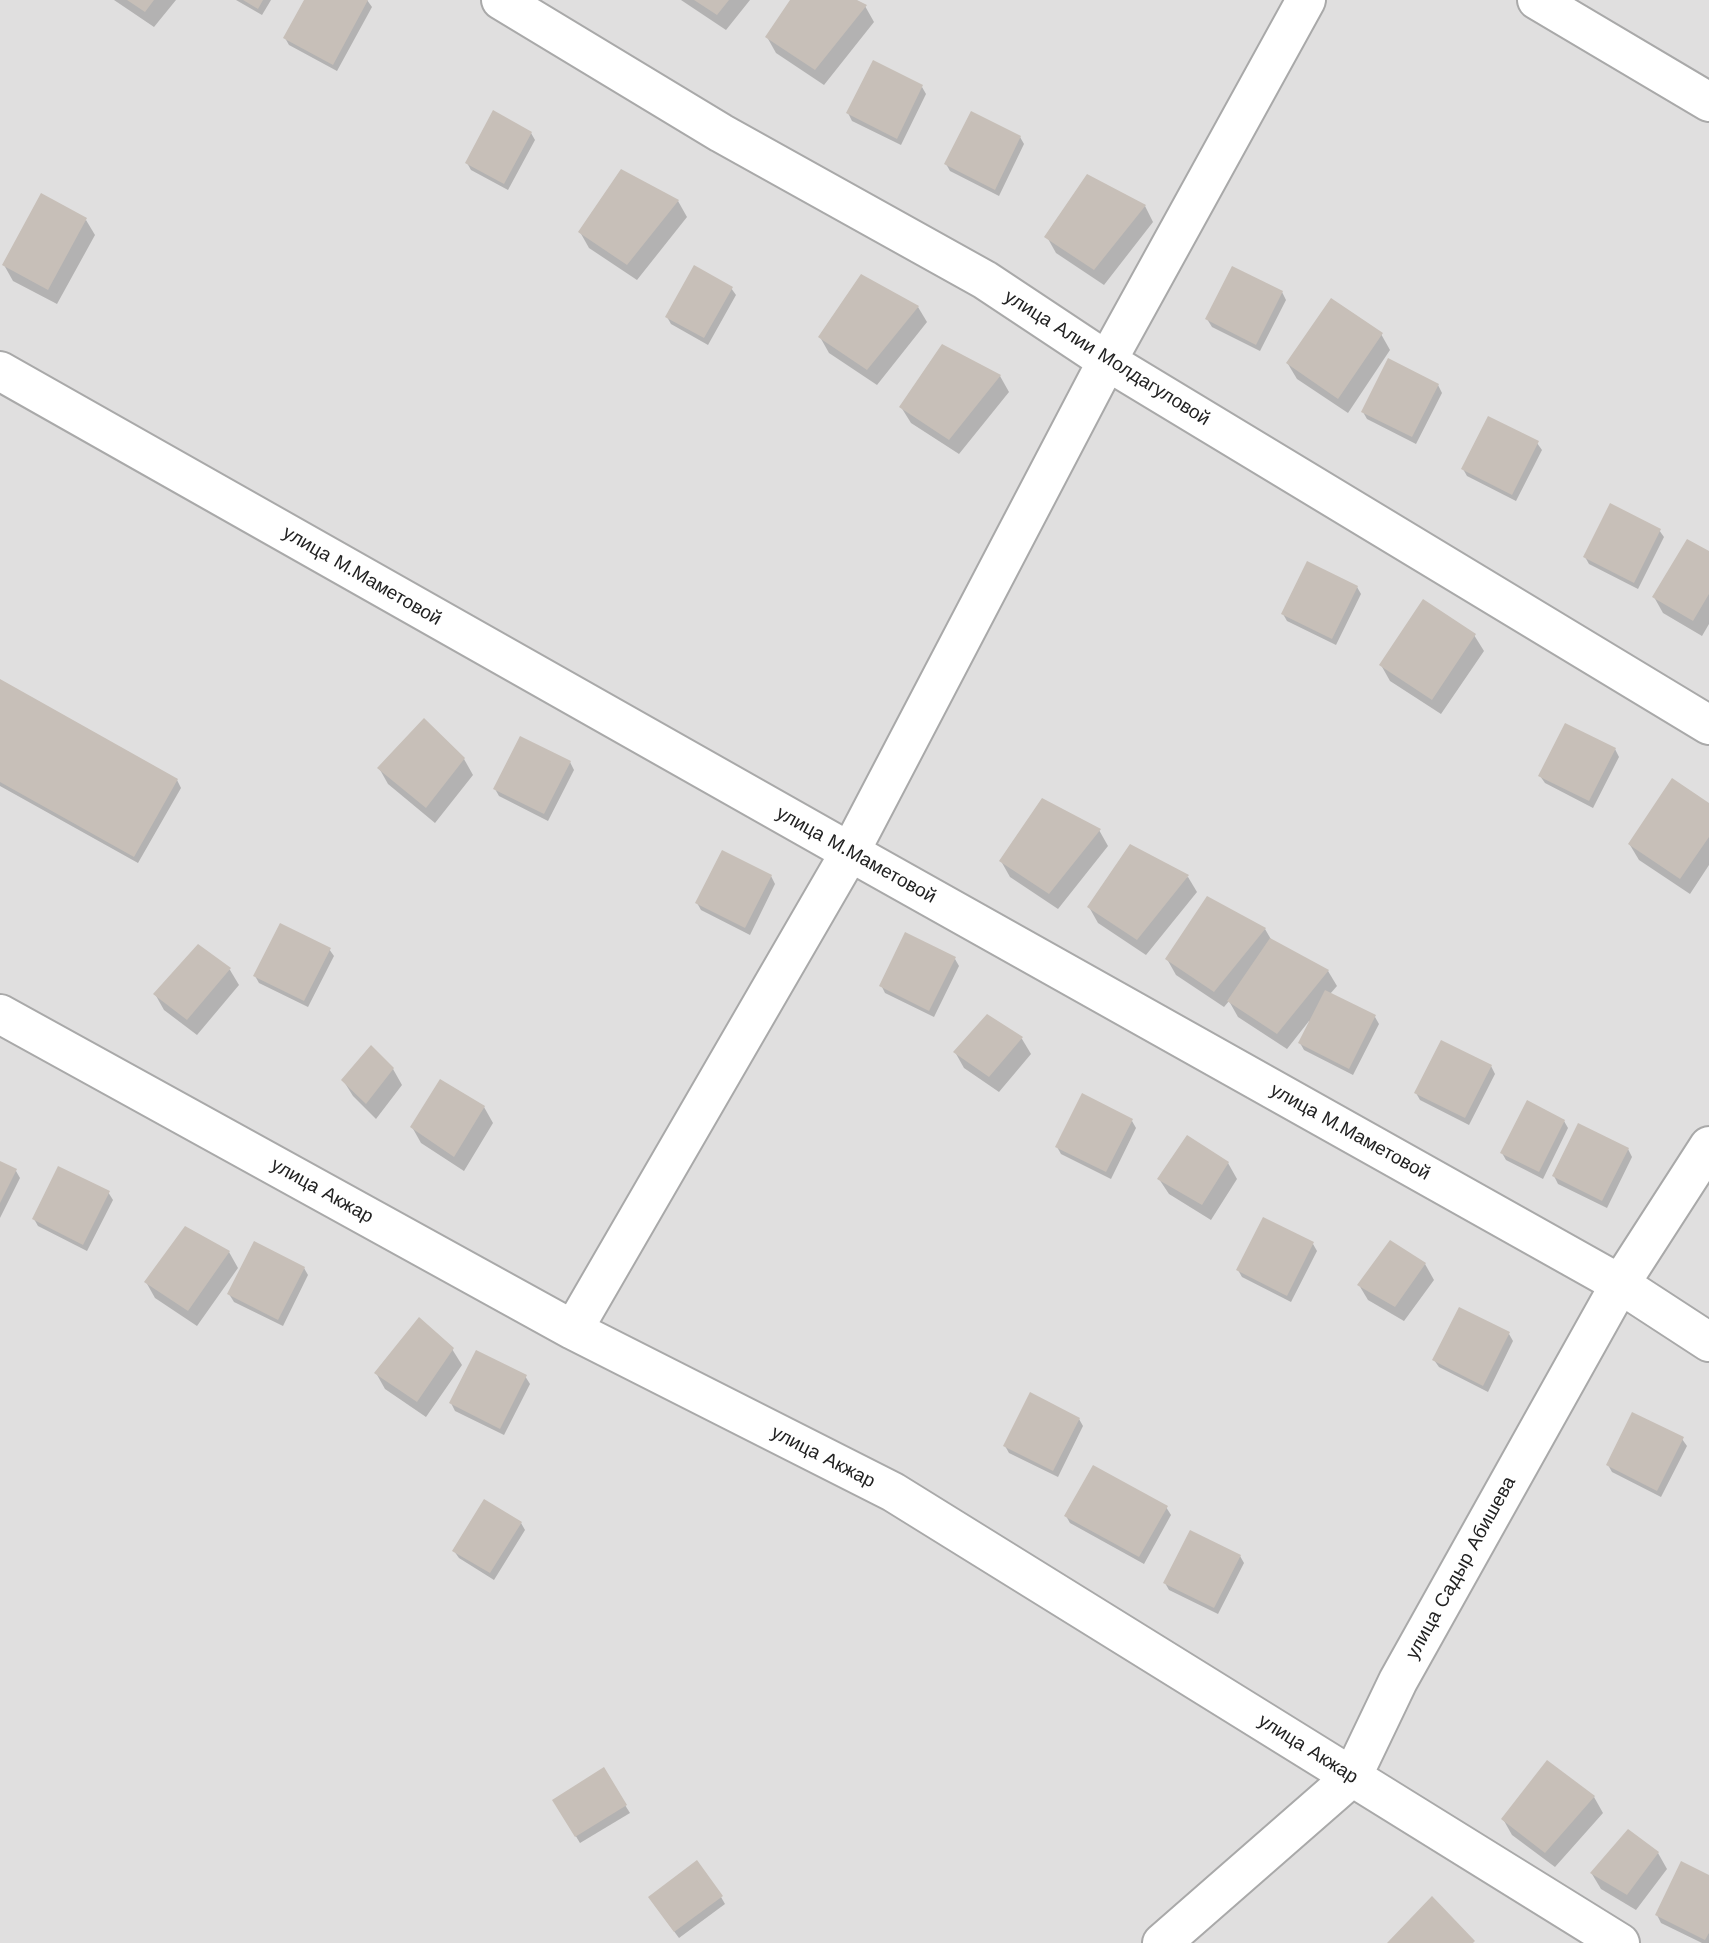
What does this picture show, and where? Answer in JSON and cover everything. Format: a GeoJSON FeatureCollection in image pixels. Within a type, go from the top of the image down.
{"type":"FeatureCollection","features":[{"type":"Feature","properties":{"kind":"street","name":"улица Алии Молдагуловой"},"geometry":{"type":"LineString","coordinates":[[501,0],[721,133],[985,280],[1107,361],[1709,725]]}},
{"type":"Feature","properties":{"kind":"street"},"geometry":{"type":"LineString","coordinates":[[573,1330],[850,852],[1107,361],[1306,0]]}},
{"type":"Feature","properties":{"kind":"street"},"geometry":{"type":"LineString","coordinates":[[1537,0],[1709,102]]}},
{"type":"Feature","properties":{"kind":"street","name":"улица М.Маметовой"},"geometry":{"type":"LineString","coordinates":[[0,372],[1620,1284],[1709,1342]]}},
{"type":"Feature","properties":{"kind":"street","name":"улица Акжар"},"geometry":{"type":"LineString","coordinates":[[0,1014],[573,1330],[893,1492],[1620,1943]]}},
{"type":"Feature","properties":{"kind":"street","name":"улица Садыр Абишева"},"geometry":{"type":"LineString","coordinates":[[1162,1943],[1352,1777],[1398,1681],[1620,1284],[1709,1146]]}},
{"type":"Feature","properties":{"kind":"shaded area"},"geometry":{"type":"Polygon","coordinates":[[[0,0],[1709,0],[1709,1943],[0,1943],[0,0]]]}},
{"type":"Feature","properties":{"kind":"building"},"geometry":{"type":"Polygon","coordinates":[[[127,0],[154,0],[145,12],[127,0]]]}},
{"type":"Feature","properties":{"kind":"building"},"geometry":{"type":"Polygon","coordinates":[[[243,0],[263,0],[258,9],[243,0]]]}},
{"type":"Feature","properties":{"kind":"building"},"geometry":{"type":"Polygon","coordinates":[[[304,0],[368,0],[333,65],[283,38],[304,0]]]}},
{"type":"Feature","properties":{"kind":"building"},"geometry":{"type":"Polygon","coordinates":[[[694,0],[729,0],[717,15],[694,0]]]}},
{"type":"Feature","properties":{"kind":"building"},"geometry":{"type":"Polygon","coordinates":[[[790,0],[857,0],[867,5],[815,70],[765,37],[790,0]]]}},
{"type":"Feature","properties":{"kind":"building"},"geometry":{"type":"Polygon","coordinates":[[[873,60],[923,85],[897,139],[846,113],[873,60]]]}},
{"type":"Feature","properties":{"kind":"building"},"geometry":{"type":"Polygon","coordinates":[[[493,110],[532,132],[504,184],[465,163],[493,110]]]}},
{"type":"Feature","properties":{"kind":"building"},"geometry":{"type":"Polygon","coordinates":[[[971,111],[1021,136],[995,190],[944,164],[971,111]]]}},
{"type":"Feature","properties":{"kind":"building"},"geometry":{"type":"Polygon","coordinates":[[[621,169],[679,200],[627,265],[578,232],[621,169]]]}},
{"type":"Feature","properties":{"kind":"building"},"geometry":{"type":"Polygon","coordinates":[[[1087,174],[1146,205],[1094,270],[1044,237],[1087,174]]]}},
{"type":"Feature","properties":{"kind":"building"},"geometry":{"type":"Polygon","coordinates":[[[41,193],[87,218],[48,290],[2,265],[41,193]]]}},
{"type":"Feature","properties":{"kind":"building"},"geometry":{"type":"Polygon","coordinates":[[[694,265],[733,287],[704,338],[665,317],[694,265]]]}},
{"type":"Feature","properties":{"kind":"building"},"geometry":{"type":"Polygon","coordinates":[[[1232,266],[1283,291],[1256,345],[1205,319],[1232,266]]]}},
{"type":"Feature","properties":{"kind":"building"},"geometry":{"type":"Polygon","coordinates":[[[861,274],[919,306],[867,370],[818,337],[861,274]]]}},
{"type":"Feature","properties":{"kind":"building"},"geometry":{"type":"Polygon","coordinates":[[[1331,298],[1383,333],[1338,399],[1286,363],[1331,298]]]}},
{"type":"Feature","properties":{"kind":"building"},"geometry":{"type":"Polygon","coordinates":[[[942,344],[1001,375],[949,440],[899,407],[942,344]]]}},
{"type":"Feature","properties":{"kind":"building"},"geometry":{"type":"Polygon","coordinates":[[[1388,358],[1439,384],[1412,437],[1361,412],[1388,358]]]}},
{"type":"Feature","properties":{"kind":"building"},"geometry":{"type":"Polygon","coordinates":[[[1488,416],[1539,441],[1512,495],[1461,469],[1488,416]]]}},
{"type":"Feature","properties":{"kind":"building"},"geometry":{"type":"Polygon","coordinates":[[[1610,503],[1661,529],[1634,583],[1583,557],[1610,503]]]}},
{"type":"Feature","properties":{"kind":"building"},"geometry":{"type":"Polygon","coordinates":[[[1687,539],[1709,551],[1709,594],[1693,621],[1652,597],[1687,539]]]}},
{"type":"Feature","properties":{"kind":"building"},"geometry":{"type":"Polygon","coordinates":[[[1307,561],[1358,586],[1332,639],[1281,614],[1307,561]]]}},
{"type":"Feature","properties":{"kind":"building"},"geometry":{"type":"Polygon","coordinates":[[[1423,599],[1476,634],[1432,700],[1379,665],[1423,599]]]}},
{"type":"Feature","properties":{"kind":"building"},"geometry":{"type":"Polygon","coordinates":[[[0,679],[178,779],[134,857],[0,782],[0,679]]]}},
{"type":"Feature","properties":{"kind":"building"},"geometry":{"type":"Polygon","coordinates":[[[424,718],[465,758],[426,808],[377,768],[424,718]]]}},
{"type":"Feature","properties":{"kind":"building"},"geometry":{"type":"Polygon","coordinates":[[[1565,723],[1616,748],[1589,801],[1538,776],[1565,723]]]}},
{"type":"Feature","properties":{"kind":"building"},"geometry":{"type":"Polygon","coordinates":[[[520,736],[571,761],[544,814],[493,789],[520,736]]]}},
{"type":"Feature","properties":{"kind":"building"},"geometry":{"type":"Polygon","coordinates":[[[1672,778],[1709,803],[1709,837],[1680,879],[1628,844],[1672,778]]]}},
{"type":"Feature","properties":{"kind":"building"},"geometry":{"type":"Polygon","coordinates":[[[1042,798],[1101,829],[1049,894],[999,861],[1042,798]]]}},
{"type":"Feature","properties":{"kind":"building"},"geometry":{"type":"Polygon","coordinates":[[[1130,844],[1189,875],[1137,940],[1087,907],[1130,844]]]}},
{"type":"Feature","properties":{"kind":"building"},"geometry":{"type":"Polygon","coordinates":[[[722,850],[772,875],[745,928],[695,903],[722,850]]]}},
{"type":"Feature","properties":{"kind":"building"},"geometry":{"type":"Polygon","coordinates":[[[1207,896],[1266,928],[1214,992],[1165,959],[1207,896]]]}},
{"type":"Feature","properties":{"kind":"building"},"geometry":{"type":"Polygon","coordinates":[[[280,923],[331,948],[304,1001],[253,976],[280,923]]]}},
{"type":"Feature","properties":{"kind":"building"},"geometry":{"type":"Polygon","coordinates":[[[905,932],[956,957],[929,1011],[879,986],[905,932]]]}},
{"type":"Feature","properties":{"kind":"building"},"geometry":{"type":"Polygon","coordinates":[[[1270,938],[1329,970],[1277,1034],[1227,1001],[1270,938]]]}},
{"type":"Feature","properties":{"kind":"building"},"geometry":{"type":"Polygon","coordinates":[[[198,944],[231,968],[187,1020],[153,994],[198,944]]]}},
{"type":"Feature","properties":{"kind":"building"},"geometry":{"type":"Polygon","coordinates":[[[1325,990],[1376,1015],[1349,1069],[1298,1043],[1325,990]]]}},
{"type":"Feature","properties":{"kind":"building"},"geometry":{"type":"Polygon","coordinates":[[[987,1014],[1023,1037],[989,1077],[953,1052],[987,1014]]]}},
{"type":"Feature","properties":{"kind":"building"},"geometry":{"type":"Polygon","coordinates":[[[1441,1040],[1492,1065],[1465,1118],[1414,1093],[1441,1040]]]}},
{"type":"Feature","properties":{"kind":"building"},"geometry":{"type":"Polygon","coordinates":[[[371,1045],[394,1068],[366,1104],[341,1080],[371,1045]]]}},
{"type":"Feature","properties":{"kind":"building"},"geometry":{"type":"Polygon","coordinates":[[[440,1079],[485,1106],[454,1157],[410,1127],[440,1079]]]}},
{"type":"Feature","properties":{"kind":"building"},"geometry":{"type":"Polygon","coordinates":[[[1082,1093],[1133,1119],[1106,1172],[1055,1147],[1082,1093]]]}},
{"type":"Feature","properties":{"kind":"building"},"geometry":{"type":"Polygon","coordinates":[[[1527,1100],[1565,1120],[1539,1172],[1500,1153],[1527,1100]]]}},
{"type":"Feature","properties":{"kind":"building"},"geometry":{"type":"Polygon","coordinates":[[[1578,1123],[1629,1148],[1602,1201],[1552,1176],[1578,1123]]]}},
{"type":"Feature","properties":{"kind":"building"},"geometry":{"type":"Polygon","coordinates":[[[1187,1135],[1229,1162],[1202,1205],[1157,1179],[1187,1135]]]}},
{"type":"Feature","properties":{"kind":"building"},"geometry":{"type":"Polygon","coordinates":[[[0,1161],[17,1169],[0,1203],[0,1161]]]}},
{"type":"Feature","properties":{"kind":"building"},"geometry":{"type":"Polygon","coordinates":[[[58,1166],[110,1191],[83,1245],[32,1219],[58,1166]]]}},
{"type":"Feature","properties":{"kind":"building"},"geometry":{"type":"Polygon","coordinates":[[[1263,1217],[1314,1242],[1287,1296],[1236,1270],[1263,1217]]]}},
{"type":"Feature","properties":{"kind":"building"},"geometry":{"type":"Polygon","coordinates":[[[185,1226],[230,1251],[188,1311],[144,1282],[185,1226]]]}},
{"type":"Feature","properties":{"kind":"building"},"geometry":{"type":"Polygon","coordinates":[[[1390,1240],[1426,1263],[1395,1307],[1357,1285],[1390,1240]]]}},
{"type":"Feature","properties":{"kind":"building"},"geometry":{"type":"Polygon","coordinates":[[[254,1241],[305,1267],[278,1320],[227,1294],[254,1241]]]}},
{"type":"Feature","properties":{"kind":"building"},"geometry":{"type":"Polygon","coordinates":[[[1459,1307],[1510,1332],[1483,1386],[1432,1360],[1459,1307]]]}},
{"type":"Feature","properties":{"kind":"building"},"geometry":{"type":"Polygon","coordinates":[[[419,1317],[454,1348],[417,1402],[374,1373],[419,1317]]]}},
{"type":"Feature","properties":{"kind":"building"},"geometry":{"type":"Polygon","coordinates":[[[476,1350],[527,1375],[500,1429],[449,1403],[476,1350]]]}},
{"type":"Feature","properties":{"kind":"building"},"geometry":{"type":"Polygon","coordinates":[[[1030,1392],[1080,1418],[1053,1471],[1003,1446],[1030,1392]]]}},
{"type":"Feature","properties":{"kind":"building"},"geometry":{"type":"Polygon","coordinates":[[[1632,1412],[1684,1437],[1657,1491],[1606,1465],[1632,1412]]]}},
{"type":"Feature","properties":{"kind":"building"},"geometry":{"type":"Polygon","coordinates":[[[1093,1465],[1168,1506],[1139,1557],[1064,1516],[1093,1465]]]}},
{"type":"Feature","properties":{"kind":"building"},"geometry":{"type":"Polygon","coordinates":[[[484,1499],[522,1522],[490,1573],[452,1551],[484,1499]]]}},
{"type":"Feature","properties":{"kind":"building"},"geometry":{"type":"Polygon","coordinates":[[[1190,1530],[1241,1555],[1214,1608],[1163,1583],[1190,1530]]]}},
{"type":"Feature","properties":{"kind":"building"},"geometry":{"type":"Polygon","coordinates":[[[1547,1760],[1595,1796],[1545,1853],[1501,1819],[1547,1760]]]}},
{"type":"Feature","properties":{"kind":"building"},"geometry":{"type":"Polygon","coordinates":[[[604,1767],[627,1805],[575,1837],[552,1800],[604,1767]]]}},
{"type":"Feature","properties":{"kind":"building"},"geometry":{"type":"Polygon","coordinates":[[[1628,1829],[1659,1852],[1627,1895],[1590,1873],[1628,1829]]]}},
{"type":"Feature","properties":{"kind":"building"},"geometry":{"type":"Polygon","coordinates":[[[697,1860],[723,1896],[674,1932],[648,1897],[697,1860]]]}},
{"type":"Feature","properties":{"kind":"building"},"geometry":{"type":"Polygon","coordinates":[[[1681,1861],[1709,1875],[1709,1933],[1705,1940],[1655,1915],[1681,1861]]]}},
{"type":"Feature","properties":{"kind":"building"},"geometry":{"type":"Polygon","coordinates":[[[1432,1896],[1475,1941],[1387,1943],[1432,1896]]]}}]}
